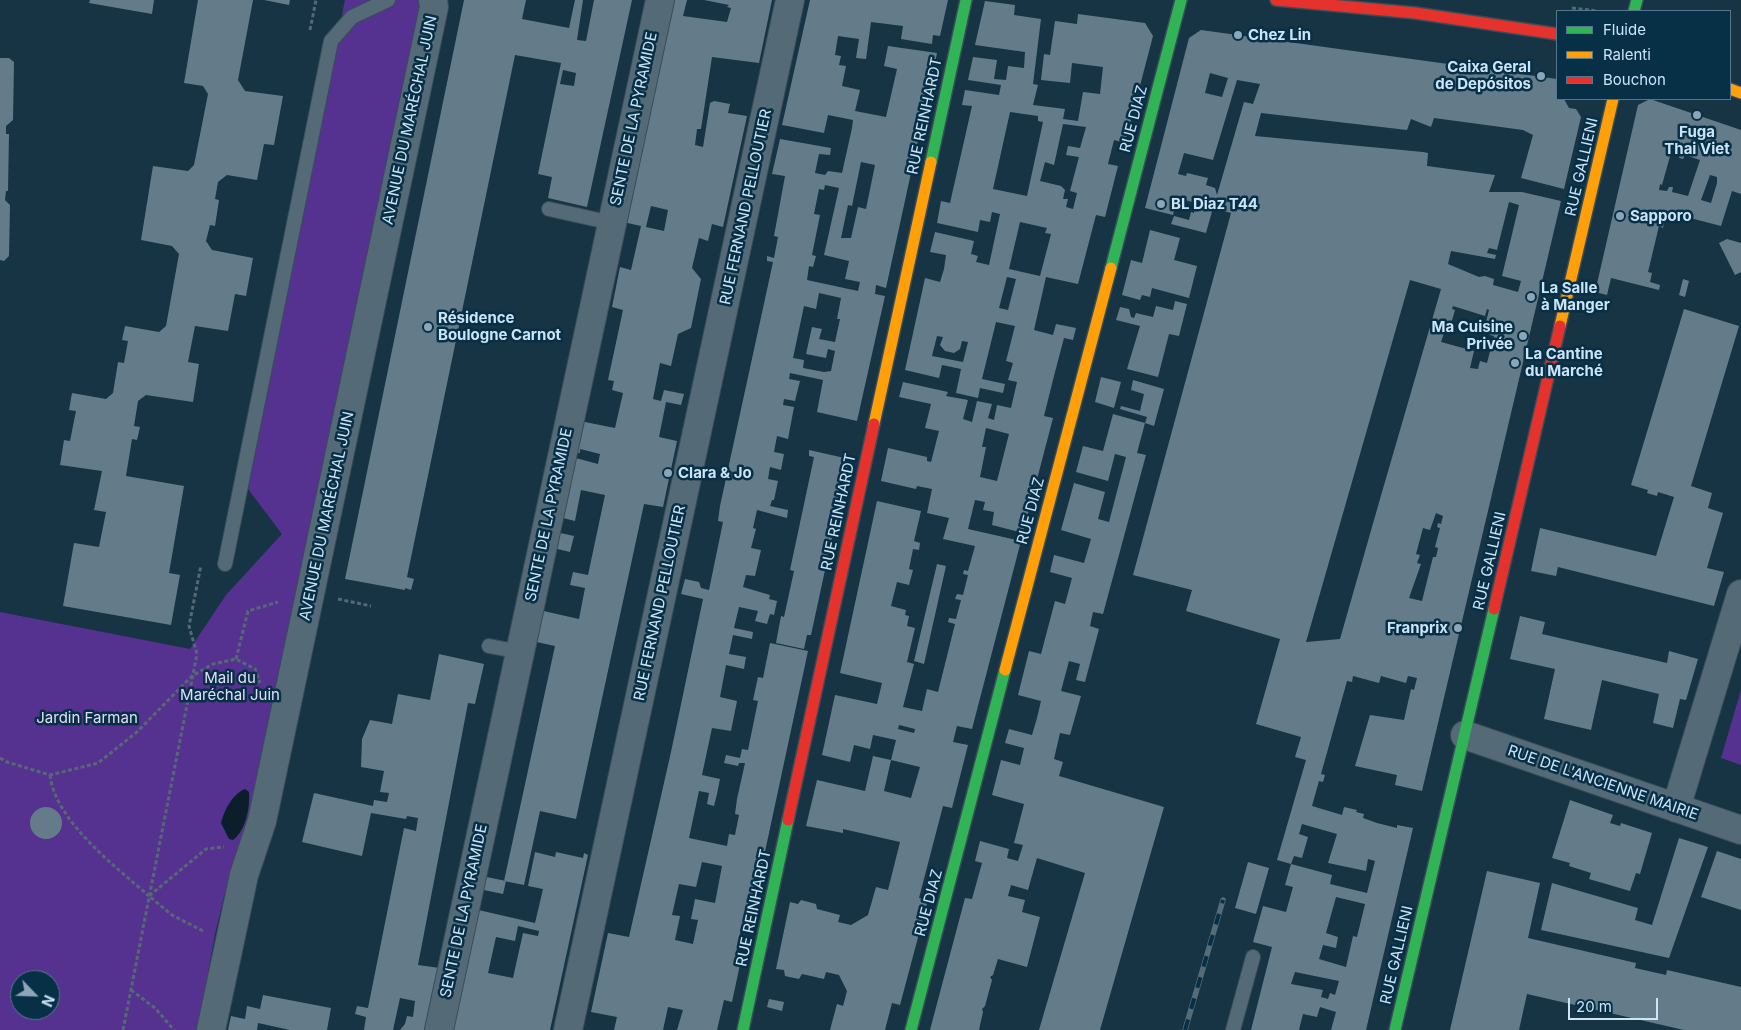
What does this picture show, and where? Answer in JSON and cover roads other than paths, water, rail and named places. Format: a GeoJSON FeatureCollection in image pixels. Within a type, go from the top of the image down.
{"type":"FeatureCollection","features":[{"type":"Feature","properties":{"kind":"street","name":"AVENUE DU MARÉCHAL JUIN"},"geometry":{"type":"LineString","coordinates":[[211,1030],[244,875],[262,821],[434,7],[433,0]]}},
{"type":"Feature","properties":{"kind":"street","name":"SENTE DE LA PYRAMIDE"},"geometry":{"type":"LineString","coordinates":[[439,1030],[660,0]]}},
{"type":"Feature","properties":{"kind":"street","name":"RUE FERNAND PELLOUTIER"},"geometry":{"type":"LineString","coordinates":[[568,1030],[790,0]]}},
{"type":"Feature","properties":{"kind":"street","name":"RUE REINHARDT"},"geometry":{"type":"LineString","coordinates":[[743,1030],[966,0]]}},
{"type":"Feature","properties":{"kind":"street","name":"RUE DIAZ"},"geometry":{"type":"LineString","coordinates":[[911,1030],[1181,0]]}},
{"type":"Feature","properties":{"kind":"street"},"geometry":{"type":"LineString","coordinates":[[1276,0],[1415,13],[1556,34]]}},
{"type":"Feature","properties":{"kind":"street","name":"RUE GALLIENI"},"geometry":{"type":"LineString","coordinates":[[1395,1030],[1613,100]]}},
{"type":"Feature","properties":{"kind":"street"},"geometry":{"type":"LineString","coordinates":[[1676,808],[1741,594]]}},
{"type":"Feature","properties":{"kind":"street","name":"RUE DE L'ANCIENNE MAIRIE"},"geometry":{"type":"LineString","coordinates":[[1465,735],[1741,830]]}},
{"type":"Feature","properties":{"kind":"lane"},"geometry":{"type":"LineString","coordinates":[[226,564],[331,41],[352,17],[388,0]]}},
{"type":"Feature","properties":{"kind":"lane"},"geometry":{"type":"LineString","coordinates":[[549,209],[612,223]]}},
{"type":"Feature","properties":{"kind":"lane"},"geometry":{"type":"LineString","coordinates":[[489,646],[520,652]]}},
{"type":"Feature","properties":{"kind":"lane"},"geometry":{"type":"LineString","coordinates":[[1232,1030],[1253,956]]}},
{"type":"Feature","properties":{"kind":"water"},"geometry":{"type":"Polygon","coordinates":[[[245,789],[249,792],[249,805],[244,825],[233,840],[229,839],[221,823],[222,818],[232,799],[245,789]]]}},
{"type":"Feature","properties":{"kind":"railway"},"geometry":{"type":"LineString","coordinates":[[1185,1030],[1223,900]]}},
{"type":"Feature","properties":{"kind":"place","name":"Chez Lin"},"geometry":{"type":"Point","coordinates":[1238,35]}},
{"type":"Feature","properties":{"kind":"place","name":"Caixa Geral de Depósitos"},"geometry":{"type":"Point","coordinates":[1541,76]}},
{"type":"Feature","properties":{"kind":"place","name":"Fuga Thai Viet"},"geometry":{"type":"Point","coordinates":[1697,115]}},
{"type":"Feature","properties":{"kind":"place","name":"BL Diaz T44"},"geometry":{"type":"Point","coordinates":[1161,204]}},
{"type":"Feature","properties":{"kind":"place","name":"Sapporo"},"geometry":{"type":"Point","coordinates":[1620,216]}},
{"type":"Feature","properties":{"kind":"place","name":"La Salle à Manger"},"geometry":{"type":"Point","coordinates":[1531,297]}},
{"type":"Feature","properties":{"kind":"place","name":"Résidence Boulogne Carnot"},"geometry":{"type":"Point","coordinates":[428,327]}},
{"type":"Feature","properties":{"kind":"place","name":"Ma Cuisine Privée"},"geometry":{"type":"Point","coordinates":[1523,336]}},
{"type":"Feature","properties":{"kind":"place","name":"La Cantine du Marché"},"geometry":{"type":"Point","coordinates":[1515,363]}},
{"type":"Feature","properties":{"kind":"place","name":"Clara & Jo"},"geometry":{"type":"Point","coordinates":[668,473]}},
{"type":"Feature","properties":{"kind":"place","name":"Franprix"},"geometry":{"type":"Point","coordinates":[1458,628]}},
{"type":"Feature","properties":{"kind":"park label","name":"Mail du Maréchal Juin"},"geometry":{"type":"Point","coordinates":[230,686]}},
{"type":"Feature","properties":{"kind":"park label","name":"Jardin Farman"},"geometry":{"type":"Point","coordinates":[87,718]}}]}
